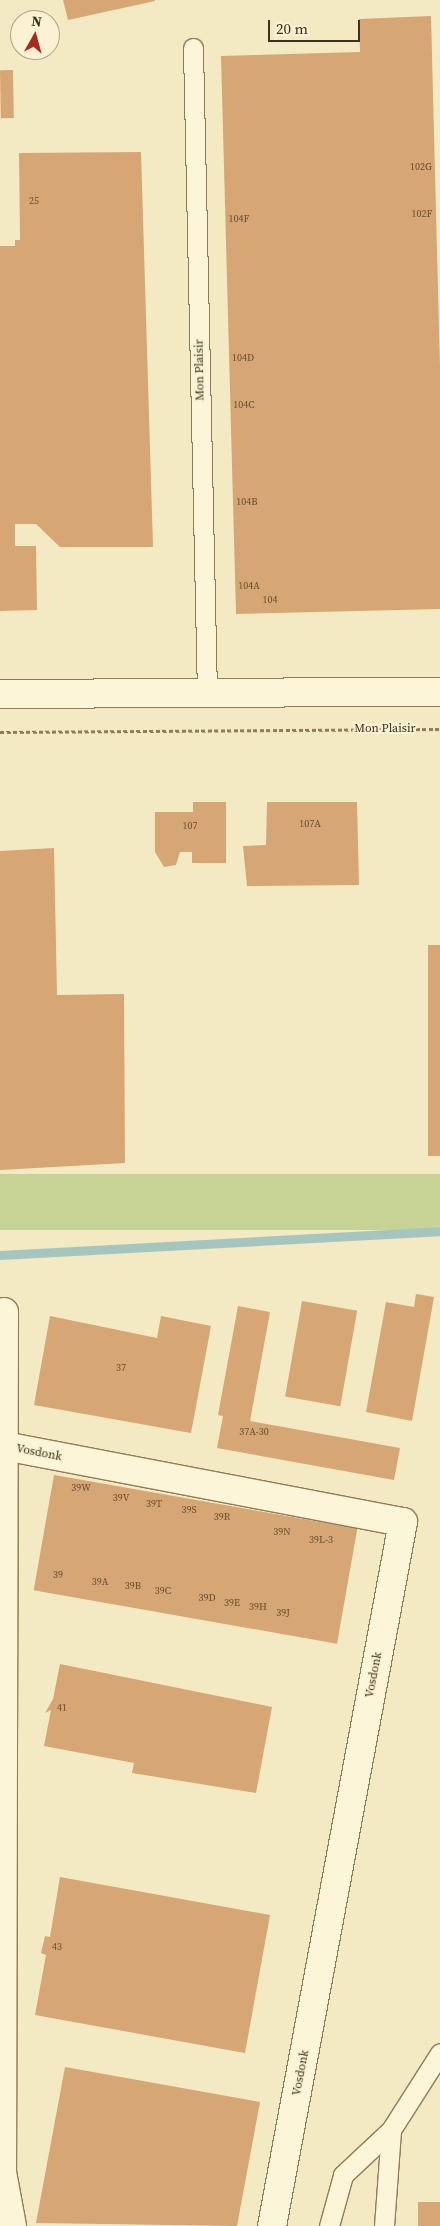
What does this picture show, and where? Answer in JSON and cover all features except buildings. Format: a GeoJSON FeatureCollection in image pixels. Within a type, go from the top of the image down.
{"type":"FeatureCollection","features":[{"type":"Feature","properties":{"kind":"street"},"geometry":{"type":"LineString","coordinates":[[0,694],[440,692]]}},
{"type":"Feature","properties":{"kind":"street","name":"Vosdonk"},"geometry":{"type":"LineString","coordinates":[[4,1312],[2,2172],[12,2226]]}},
{"type":"Feature","properties":{"kind":"street","name":"Vosdonk"},"geometry":{"type":"LineString","coordinates":[[4,1446],[403,1522],[272,2226]]}},
{"type":"Feature","properties":{"kind":"lane","name":"Mon Plaisir"},"geometry":{"type":"LineString","coordinates":[[193,48],[207,693]]}},
{"type":"Feature","properties":{"kind":"lane"},"geometry":{"type":"LineString","coordinates":[[330,2226],[343,2175],[391,2130],[440,2053]]}},
{"type":"Feature","properties":{"kind":"lane"},"geometry":{"type":"LineString","coordinates":[[384,2226],[391,2130]]}},
{"type":"Feature","properties":{"kind":"path","name":"Mon Plaisir"},"geometry":{"type":"LineString","coordinates":[[0,732],[440,729]]}},
{"type":"Feature","properties":{"kind":"green space"},"geometry":{"type":"Polygon","coordinates":[[[0,1174],[440,1174],[440,1230],[0,1230],[0,1174]]]}},
{"type":"Feature","properties":{"kind":"waterway"},"geometry":{"type":"LineString","coordinates":[[0,1255],[440,1231]]}}]}
